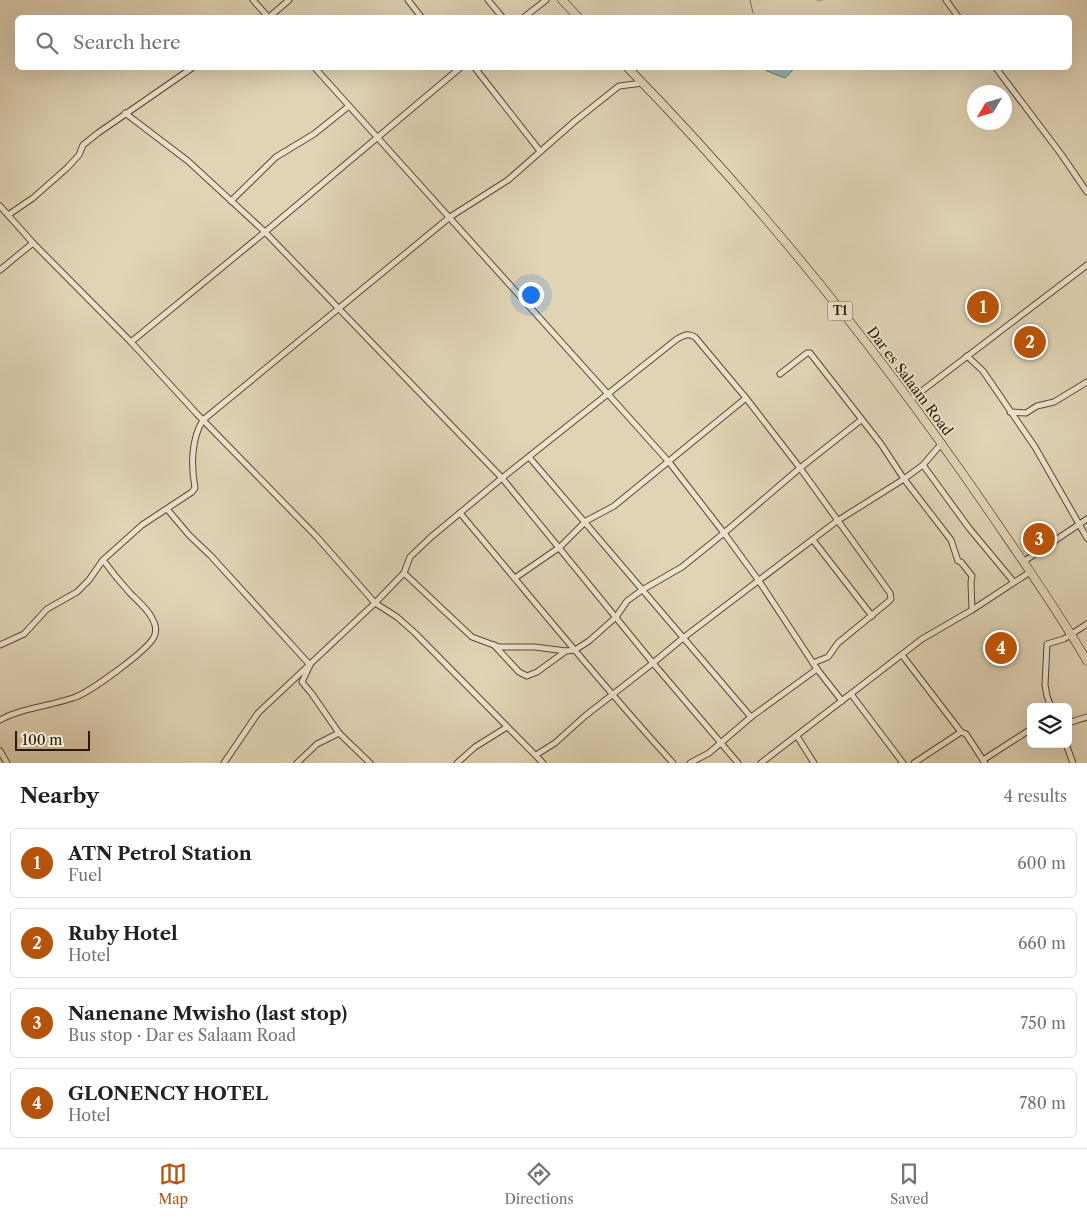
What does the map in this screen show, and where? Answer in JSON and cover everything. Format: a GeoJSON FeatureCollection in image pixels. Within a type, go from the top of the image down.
{"type":"FeatureCollection","features":[{"type":"Feature","properties":{"kind":"highway"},"geometry":{"type":"LineString","coordinates":[[562,0],[577,15]]}},
{"type":"Feature","properties":{"kind":"highway","name":"Dar es Salaam Road"},"geometry":{"type":"LineString","coordinates":[[630,70],[672,112],[757,209],[854,327],[942,443],[1072,634],[1087,661]]}},
{"type":"Feature","properties":{"kind":"street"},"geometry":{"type":"LineString","coordinates":[[253,0],[266,15]]}},
{"type":"Feature","properties":{"kind":"street"},"geometry":{"type":"LineString","coordinates":[[271,15],[290,0]]}},
{"type":"Feature","properties":{"kind":"street"},"geometry":{"type":"LineString","coordinates":[[408,0],[420,15]]}},
{"type":"Feature","properties":{"kind":"street"},"geometry":{"type":"LineString","coordinates":[[488,0],[500,15]]}},
{"type":"Feature","properties":{"kind":"street"},"geometry":{"type":"LineString","coordinates":[[946,0],[957,15]]}},
{"type":"Feature","properties":{"kind":"street"},"geometry":{"type":"LineString","coordinates":[[527,15],[543,1]]}},
{"type":"Feature","properties":{"kind":"street"},"geometry":{"type":"LineString","coordinates":[[8,215],[42,190],[80,154],[83,145],[125,113],[189,70]]}},
{"type":"Feature","properties":{"kind":"street"},"geometry":{"type":"LineString","coordinates":[[317,70],[669,462],[759,581],[817,669],[842,701]]}},
{"type":"Feature","properties":{"kind":"street"},"geometry":{"type":"LineString","coordinates":[[131,342],[458,70]]}},
{"type":"Feature","properties":{"kind":"street"},"geometry":{"type":"LineString","coordinates":[[477,70],[540,151]]}},
{"type":"Feature","properties":{"kind":"street"},"geometry":{"type":"LineString","coordinates":[[998,70],[1061,154],[1087,192]]}},
{"type":"Feature","properties":{"kind":"street"},"geometry":{"type":"LineString","coordinates":[[0,644],[20,636],[47,608],[80,589],[103,560],[142,525],[195,489],[192,467],[198,430],[203,420],[450,217],[508,180],[619,86],[644,83]]}},
{"type":"Feature","properties":{"kind":"street"},"geometry":{"type":"LineString","coordinates":[[231,201],[276,157],[314,134],[350,106]]}},
{"type":"Feature","properties":{"kind":"street"},"geometry":{"type":"LineString","coordinates":[[125,113],[181,156],[265,232],[502,478],[736,762]]}},
{"type":"Feature","properties":{"kind":"street"},"geometry":{"type":"LineString","coordinates":[[0,206],[33,244],[131,342],[203,420],[316,536],[375,603],[397,617],[409,628],[543,763]]}},
{"type":"Feature","properties":{"kind":"street"},"geometry":{"type":"LineString","coordinates":[[0,270],[33,244]]}},
{"type":"Feature","properties":{"kind":"street"},"geometry":{"type":"LineString","coordinates":[[910,400],[1087,265]]}},
{"type":"Feature","properties":{"kind":"street"},"geometry":{"type":"LineString","coordinates":[[224,763],[258,713],[375,603],[404,572],[410,557],[502,478],[685,334],[695,336],[746,398],[800,468],[890,593],[891,598],[888,602],[838,643],[828,657],[813,663]]}},
{"type":"Feature","properties":{"kind":"street"},"geometry":{"type":"LineString","coordinates":[[780,374],[809,352],[880,444],[904,480],[950,540],[958,561],[961,562],[972,576],[972,610]]}},
{"type":"Feature","properties":{"kind":"street"},"geometry":{"type":"LineString","coordinates":[[967,356],[983,371],[1035,447],[1087,538]]}},
{"type":"Feature","properties":{"kind":"street"},"geometry":{"type":"LineString","coordinates":[[1010,412],[1026,413],[1037,406],[1054,402],[1086,384]]}},
{"type":"Feature","properties":{"kind":"street"},"geometry":{"type":"LineString","coordinates":[[515,578],[560,547],[586,521],[614,506],[746,398]]}},
{"type":"Feature","properties":{"kind":"street"},"geometry":{"type":"LineString","coordinates":[[404,572],[468,635],[494,645],[507,647],[575,650],[589,641],[616,617],[627,601],[682,567],[800,468],[861,420]]}},
{"type":"Feature","properties":{"kind":"street"},"geometry":{"type":"LineString","coordinates":[[536,755],[555,743],[585,716],[683,638],[837,521],[904,480],[923,465],[942,443]]}},
{"type":"Feature","properties":{"kind":"street"},"geometry":{"type":"LineString","coordinates":[[529,457],[586,521],[642,590],[751,717]]}},
{"type":"Feature","properties":{"kind":"street"},"geometry":{"type":"LineString","coordinates":[[923,465],[969,528],[1013,581]]}},
{"type":"Feature","properties":{"kind":"street"},"geometry":{"type":"LineString","coordinates":[[167,509],[189,536],[211,556],[219,567],[310,664]]}},
{"type":"Feature","properties":{"kind":"street"},"geometry":{"type":"LineString","coordinates":[[460,513],[612,695],[673,763]]}},
{"type":"Feature","properties":{"kind":"street"},"geometry":{"type":"LineString","coordinates":[[1023,562],[1087,519]]}},
{"type":"Feature","properties":{"kind":"street"},"geometry":{"type":"LineString","coordinates":[[813,540],[872,616]]}},
{"type":"Feature","properties":{"kind":"street"},"geometry":{"type":"LineString","coordinates":[[0,720],[14,713],[25,712],[49,703],[74,698],[130,662],[153,639],[156,631],[150,616],[103,560]]}},
{"type":"Feature","properties":{"kind":"street"},"geometry":{"type":"LineString","coordinates":[[761,763],[922,639],[972,610],[1013,581],[1030,572]]}},
{"type":"Feature","properties":{"kind":"street"},"geometry":{"type":"LineString","coordinates":[[1050,703],[1045,685],[1046,648],[1048,644],[1064,639],[1087,624]]}},
{"type":"Feature","properties":{"kind":"street"},"geometry":{"type":"LineString","coordinates":[[494,645],[519,672],[527,676],[537,672],[566,651]]}},
{"type":"Feature","properties":{"kind":"street"},"geometry":{"type":"LineString","coordinates":[[902,655],[961,732],[966,734],[984,762],[1027,732]]}},
{"type":"Feature","properties":{"kind":"street"},"geometry":{"type":"LineString","coordinates":[[310,664],[302,682],[339,733],[370,763]]}},
{"type":"Feature","properties":{"kind":"street"},"geometry":{"type":"LineString","coordinates":[[690,763],[710,752],[751,717],[817,669]]}},
{"type":"Feature","properties":{"kind":"street"},"geometry":{"type":"LineString","coordinates":[[852,694],[901,762]]}},
{"type":"Feature","properties":{"kind":"street"},"geometry":{"type":"LineString","coordinates":[[1072,723],[1087,717]]}},
{"type":"Feature","properties":{"kind":"street"},"geometry":{"type":"LineString","coordinates":[[457,763],[475,747],[507,727]]}},
{"type":"Feature","properties":{"kind":"street"},"geometry":{"type":"LineString","coordinates":[[914,763],[961,732]]}},
{"type":"Feature","properties":{"kind":"street"},"geometry":{"type":"LineString","coordinates":[[297,763],[317,744],[339,733]]}},
{"type":"Feature","properties":{"kind":"street"},"geometry":{"type":"LineString","coordinates":[[797,736],[814,763]]}},
{"type":"Feature","properties":{"kind":"street"},"geometry":{"type":"LineString","coordinates":[[1067,748],[1073,763]]}},
{"type":"Feature","properties":{"kind":"street"},"geometry":{"type":"LineString","coordinates":[[0,751],[7,763]]}},
{"type":"Feature","properties":{"kind":"water"},"geometry":{"type":"Polygon","coordinates":[[[766,70],[793,70],[785,78],[766,70]]]}},
{"type":"Feature","properties":{"kind":"waterway"},"geometry":{"type":"LineString","coordinates":[[750,0],[753,13]]}},
{"type":"Feature","properties":{"kind":"waterway"},"geometry":{"type":"LineString","coordinates":[[817,0],[822,0]]}},
{"type":"Feature","properties":{"kind":"place","name":"ATN Petrol Station"},"geometry":{"type":"Point","coordinates":[983,307]}},
{"type":"Feature","properties":{"kind":"place","name":"Ruby Hotel"},"geometry":{"type":"Point","coordinates":[1030,342]}},
{"type":"Feature","properties":{"kind":"place","name":"Nanenane Mwisho (last stop)"},"geometry":{"type":"Point","coordinates":[1039,539]}},
{"type":"Feature","properties":{"kind":"place","name":"GLONENCY HOTEL"},"geometry":{"type":"Point","coordinates":[1001,648]}}]}
